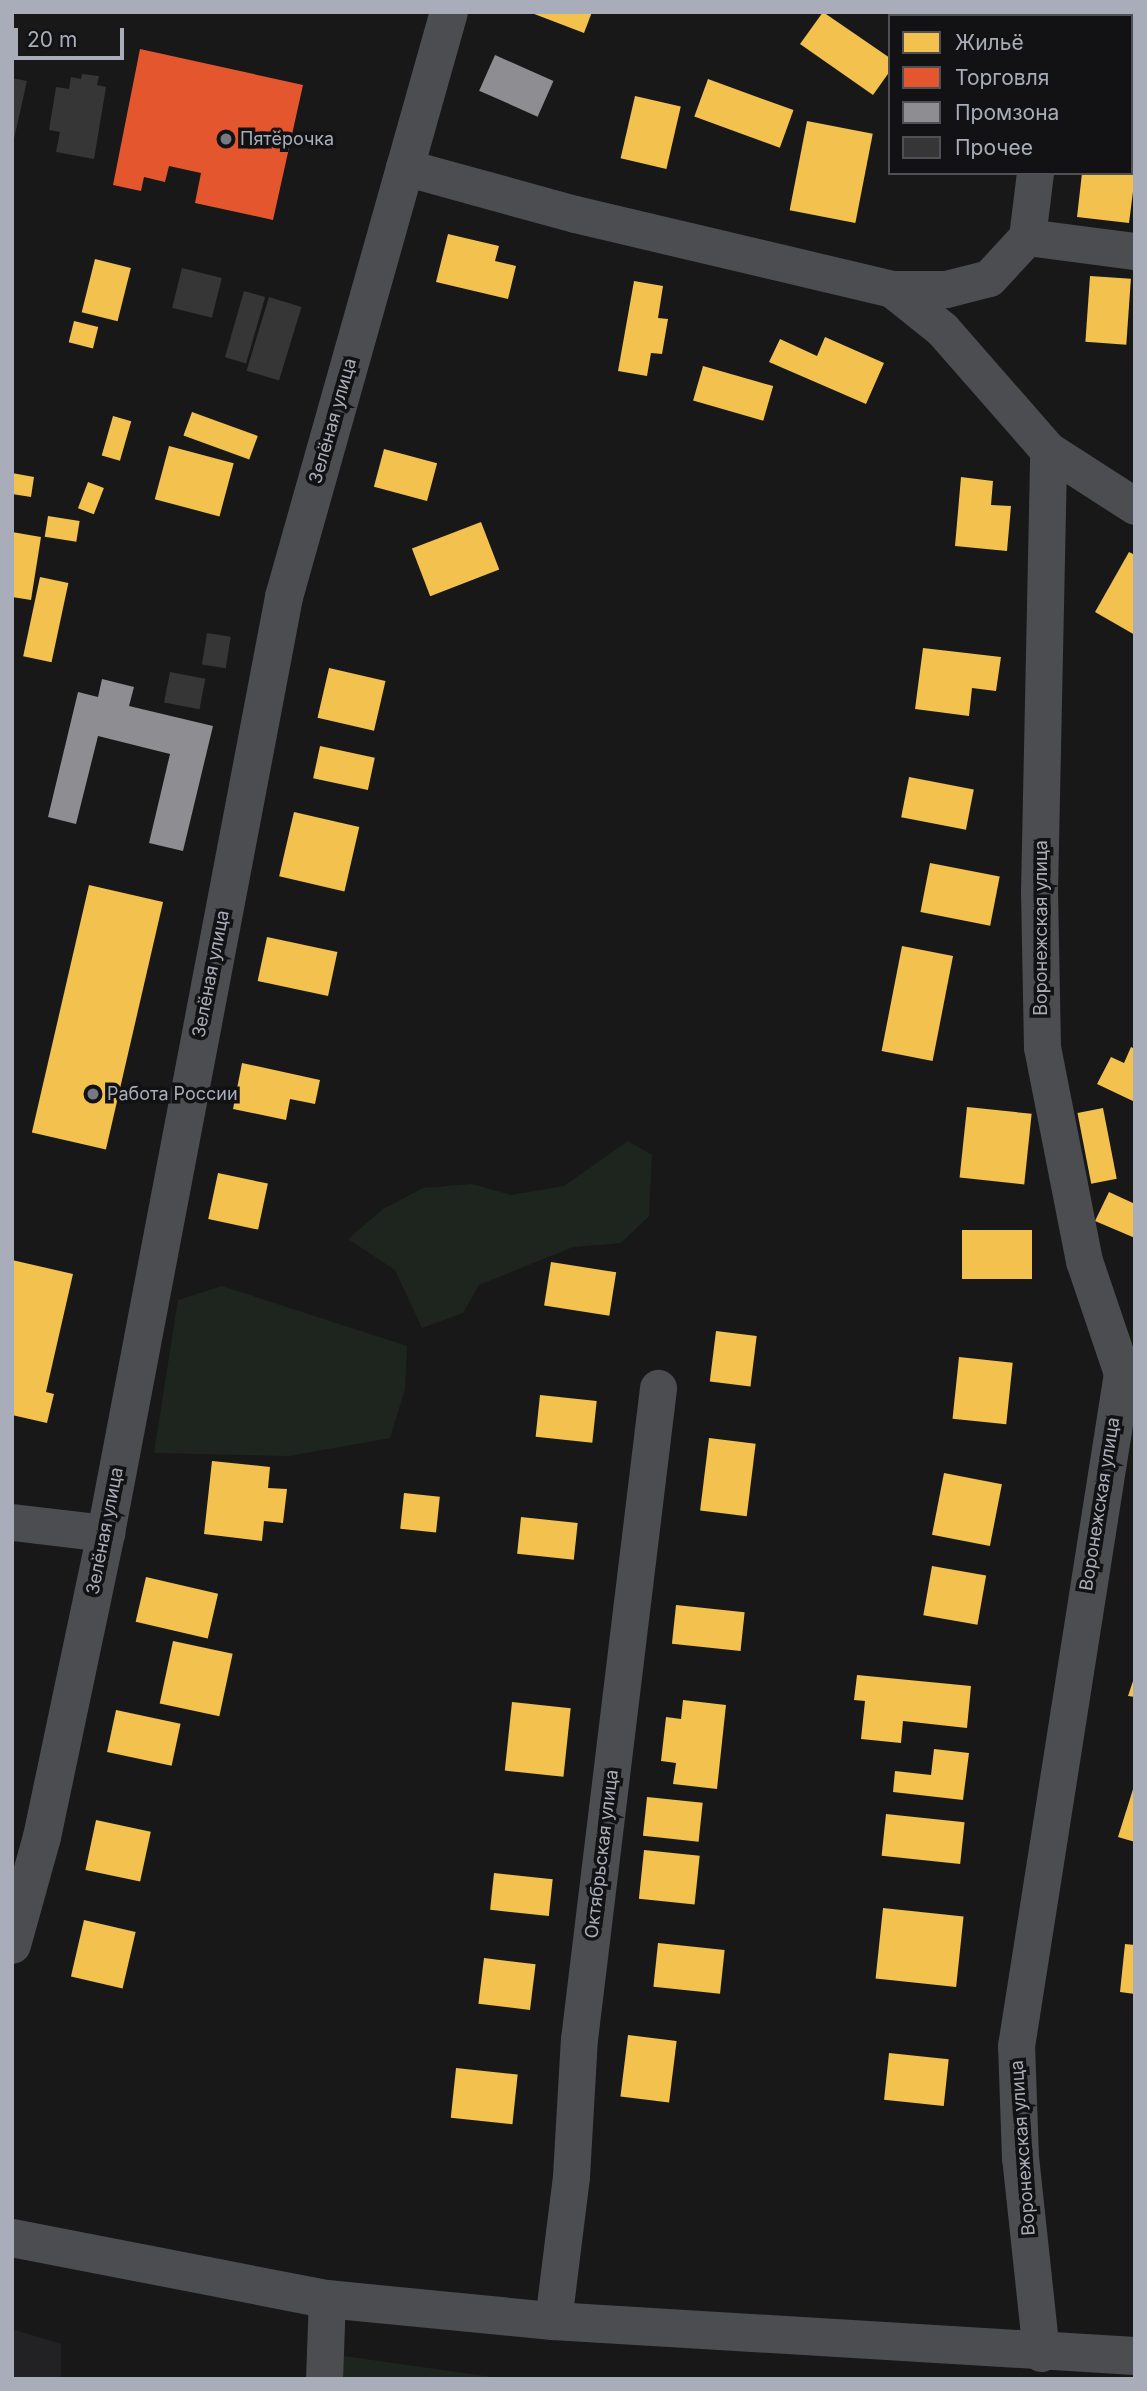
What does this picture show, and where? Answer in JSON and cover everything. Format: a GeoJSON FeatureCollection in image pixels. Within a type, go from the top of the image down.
{"type":"FeatureCollection","features":[{"type":"Feature","properties":{"kind":"street","name":"Зелёная улица"},"geometry":{"type":"LineString","coordinates":[[12,1945],[42,1837],[106,1533],[284,597],[449,12]]}},
{"type":"Feature","properties":{"kind":"street"},"geometry":{"type":"LineString","coordinates":[[404,167],[588,217],[892,289],[946,289],[989,278],[1027,237],[1035,175]]}},
{"type":"Feature","properties":{"kind":"street"},"geometry":{"type":"LineString","coordinates":[[1027,237],[1135,251]]}},
{"type":"Feature","properties":{"kind":"street"},"geometry":{"type":"LineString","coordinates":[[892,289],[942,329],[1048,450],[1135,506]]}},
{"type":"Feature","properties":{"kind":"street","name":"Воронежская улица"},"geometry":{"type":"LineString","coordinates":[[1041,2353],[1020,2158],[1016,2046],[1122,1373],[1084,1261],[1042,1046],[1039,892],[1048,450]]}},
{"type":"Feature","properties":{"kind":"street","name":"Октябрьская улица"},"geometry":{"type":"LineString","coordinates":[[553,2320],[571,2176],[579,2039],[658,1388]]}},
{"type":"Feature","properties":{"kind":"street"},"geometry":{"type":"LineString","coordinates":[[12,1522],[106,1533]]}},
{"type":"Feature","properties":{"kind":"street"},"geometry":{"type":"LineString","coordinates":[[12,2218],[51,2246]]}},
{"type":"Feature","properties":{"kind":"street"},"geometry":{"type":"LineString","coordinates":[[12,2238],[327,2299],[553,2320],[1135,2357]]}},
{"type":"Feature","properties":{"kind":"street"},"geometry":{"type":"LineString","coordinates":[[324,2379],[327,2299]]}},
{"type":"Feature","properties":{"kind":"shaded area"},"geometry":{"type":"Polygon","coordinates":[[[628,1141],[652,1155],[649,1216],[621,1243],[573,1247],[479,1285],[463,1313],[422,1328],[395,1270],[348,1239],[383,1209],[423,1188],[472,1184],[511,1195],[564,1186],[628,1141]]]}},
{"type":"Feature","properties":{"kind":"shaded area"},"geometry":{"type":"Polygon","coordinates":[[[222,1286],[407,1346],[405,1389],[390,1438],[289,1456],[154,1453],[178,1300],[222,1286]]]}},
{"type":"Feature","properties":{"kind":"shaded area"},"geometry":{"type":"Polygon","coordinates":[[[12,2329],[61,2344],[61,2379],[12,2379],[12,2329]]]}},
{"type":"Feature","properties":{"kind":"shaded area"},"geometry":{"type":"Polygon","coordinates":[[[337,2355],[506,2379],[334,2379],[337,2355]]]}},
{"type":"Feature","properties":{"kind":"building: Жильё"},"geometry":{"type":"Polygon","coordinates":[[[529,12],[592,12],[584,33],[529,12]]]}},
{"type":"Feature","properties":{"kind":"building: Жильё"},"geometry":{"type":"Polygon","coordinates":[[[823,12],[888,57],[888,74],[873,95],[800,44],[823,12]]]}},
{"type":"Feature","properties":{"kind":"building: Жильё"},"geometry":{"type":"Polygon","coordinates":[[[932,12],[974,12],[974,14],[932,12]]]}},
{"type":"Feature","properties":{"kind":"building: Жильё"},"geometry":{"type":"Polygon","coordinates":[[[708,79],[794,110],[780,148],[694,117],[708,79]]]}},
{"type":"Feature","properties":{"kind":"building: Жильё"},"geometry":{"type":"Polygon","coordinates":[[[635,96],[681,107],[666,169],[621,158],[635,96]]]}},
{"type":"Feature","properties":{"kind":"building: Жильё"},"geometry":{"type":"Polygon","coordinates":[[[807,121],[873,134],[855,223],[790,210],[807,121]]]}},
{"type":"Feature","properties":{"kind":"building: Жильё"},"geometry":{"type":"Polygon","coordinates":[[[1133,166],[1135,176],[1129,223],[1077,217],[1082,175],[1133,175],[1133,166]]]}},
{"type":"Feature","properties":{"kind":"building: Жильё"},"geometry":{"type":"Polygon","coordinates":[[[448,234],[499,246],[495,261],[516,266],[508,299],[436,282],[448,234]]]}},
{"type":"Feature","properties":{"kind":"building: Жильё"},"geometry":{"type":"Polygon","coordinates":[[[95,259],[131,268],[118,321],[82,312],[95,259]]]}},
{"type":"Feature","properties":{"kind":"building: Жильё"},"geometry":{"type":"Polygon","coordinates":[[[1090,276],[1131,279],[1126,345],[1085,342],[1090,276]]]}},
{"type":"Feature","properties":{"kind":"building: Жильё"},"geometry":{"type":"Polygon","coordinates":[[[634,281],[663,286],[658,318],[668,319],[662,354],[651,353],[647,376],[618,371],[634,281]]]}},
{"type":"Feature","properties":{"kind":"building: Жильё"},"geometry":{"type":"Polygon","coordinates":[[[74,321],[98,327],[93,348],[69,342],[74,321]]]}},
{"type":"Feature","properties":{"kind":"building: Жильё"},"geometry":{"type":"Polygon","coordinates":[[[825,337],[884,363],[866,404],[769,362],[780,339],[817,356],[825,337]]]}},
{"type":"Feature","properties":{"kind":"building: Жильё"},"geometry":{"type":"Polygon","coordinates":[[[703,366],[773,386],[763,421],[693,401],[703,366]]]}},
{"type":"Feature","properties":{"kind":"building: Жильё"},"geometry":{"type":"Polygon","coordinates":[[[192,412],[258,436],[249,459],[183,435],[192,412]]]}},
{"type":"Feature","properties":{"kind":"building: Жильё"},"geometry":{"type":"Polygon","coordinates":[[[113,416],[131,421],[120,461],[102,455],[113,416]]]}},
{"type":"Feature","properties":{"kind":"building: Жильё"},"geometry":{"type":"Polygon","coordinates":[[[169,446],[234,463],[219,516],[155,499],[169,446]]]}},
{"type":"Feature","properties":{"kind":"building: Жильё"},"geometry":{"type":"Polygon","coordinates":[[[384,449],[437,463],[427,501],[374,487],[384,449]]]}},
{"type":"Feature","properties":{"kind":"building: Жильё"},"geometry":{"type":"Polygon","coordinates":[[[12,473],[34,477],[31,497],[12,494],[12,473]]]}},
{"type":"Feature","properties":{"kind":"building: Жильё"},"geometry":{"type":"Polygon","coordinates":[[[961,477],[993,481],[991,505],[1011,506],[1007,551],[955,546],[961,477]]]}},
{"type":"Feature","properties":{"kind":"building: Жильё"},"geometry":{"type":"Polygon","coordinates":[[[88,482],[104,488],[94,514],[78,508],[88,482]]]}},
{"type":"Feature","properties":{"kind":"building: Жильё"},"geometry":{"type":"Polygon","coordinates":[[[48,516],[80,521],[76,542],[45,537],[48,516]]]}},
{"type":"Feature","properties":{"kind":"building: Жильё"},"geometry":{"type":"Polygon","coordinates":[[[481,522],[499,570],[430,596],[412,549],[481,522]]]}},
{"type":"Feature","properties":{"kind":"building: Жильё"},"geometry":{"type":"Polygon","coordinates":[[[12,532],[41,537],[31,600],[12,597],[12,532]]]}},
{"type":"Feature","properties":{"kind":"building: Жильё"},"geometry":{"type":"Polygon","coordinates":[[[1129,552],[1135,555],[1135,635],[1095,612],[1129,552]]]}},
{"type":"Feature","properties":{"kind":"building: Жильё"},"geometry":{"type":"Polygon","coordinates":[[[40,577],[68,583],[52,662],[23,656],[40,577]]]}},
{"type":"Feature","properties":{"kind":"building: Жильё"},"geometry":{"type":"Polygon","coordinates":[[[923,648],[1001,657],[996,691],[972,688],[969,716],[915,709],[923,648]]]}},
{"type":"Feature","properties":{"kind":"building: Жильё"},"geometry":{"type":"Polygon","coordinates":[[[329,668],[386,681],[374,731],[318,718],[329,668]]]}},
{"type":"Feature","properties":{"kind":"building: Жильё"},"geometry":{"type":"Polygon","coordinates":[[[320,746],[375,758],[368,790],[313,778],[320,746]]]}},
{"type":"Feature","properties":{"kind":"building: Жильё"},"geometry":{"type":"Polygon","coordinates":[[[909,777],[974,790],[966,830],[901,817],[909,777]]]}},
{"type":"Feature","properties":{"kind":"building: Жильё"},"geometry":{"type":"Polygon","coordinates":[[[294,812],[359,827],[344,891],[279,876],[294,812]]]}},
{"type":"Feature","properties":{"kind":"building: Жильё"},"geometry":{"type":"Polygon","coordinates":[[[930,863],[1000,877],[990,926],[920,912],[930,863]]]}},
{"type":"Feature","properties":{"kind":"building: Жильё"},"geometry":{"type":"Polygon","coordinates":[[[89,885],[163,902],[106,1150],[32,1132],[89,885]]]}},
{"type":"Feature","properties":{"kind":"building: Жильё"},"geometry":{"type":"Polygon","coordinates":[[[267,937],[337,952],[328,996],[258,981],[267,937]]]}},
{"type":"Feature","properties":{"kind":"building: Жильё"},"geometry":{"type":"Polygon","coordinates":[[[902,946],[953,956],[933,1061],[882,1051],[902,946]]]}},
{"type":"Feature","properties":{"kind":"building: Жильё"},"geometry":{"type":"Polygon","coordinates":[[[1131,1047],[1135,1049],[1135,1102],[1097,1084],[1111,1057],[1124,1063],[1131,1047]]]}},
{"type":"Feature","properties":{"kind":"building: Жильё"},"geometry":{"type":"Polygon","coordinates":[[[242,1063],[320,1080],[315,1104],[290,1099],[286,1120],[233,1109],[242,1063]]]}},
{"type":"Feature","properties":{"kind":"building: Жильё"},"geometry":{"type":"Polygon","coordinates":[[[967,1107],[1032,1114],[1024,1184],[960,1178],[967,1107]]]}},
{"type":"Feature","properties":{"kind":"building: Жильё"},"geometry":{"type":"Polygon","coordinates":[[[1103,1108],[1117,1179],[1091,1184],[1077,1113],[1103,1108]]]}},
{"type":"Feature","properties":{"kind":"building: Жильё"},"geometry":{"type":"Polygon","coordinates":[[[218,1173],[268,1184],[258,1230],[208,1219],[218,1173]]]}},
{"type":"Feature","properties":{"kind":"building: Жильё"},"geometry":{"type":"Polygon","coordinates":[[[1109,1192],[1135,1204],[1135,1238],[1095,1221],[1109,1192]]]}},
{"type":"Feature","properties":{"kind":"building: Жильё"},"geometry":{"type":"Polygon","coordinates":[[[962,1230],[1032,1230],[1032,1279],[962,1279],[962,1230]]]}},
{"type":"Feature","properties":{"kind":"building: Жильё"},"geometry":{"type":"Polygon","coordinates":[[[12,1260],[73,1274],[46,1392],[54,1394],[47,1423],[12,1415],[12,1260]]]}},
{"type":"Feature","properties":{"kind":"building: Жильё"},"geometry":{"type":"Polygon","coordinates":[[[551,1262],[616,1272],[609,1316],[544,1305],[551,1262]]]}},
{"type":"Feature","properties":{"kind":"building: Жильё"},"geometry":{"type":"Polygon","coordinates":[[[716,1331],[757,1336],[750,1387],[710,1382],[716,1331]]]}},
{"type":"Feature","properties":{"kind":"building: Жильё"},"geometry":{"type":"Polygon","coordinates":[[[959,1357],[1013,1363],[1006,1424],[953,1419],[959,1357]]]}},
{"type":"Feature","properties":{"kind":"building: Жильё"},"geometry":{"type":"Polygon","coordinates":[[[540,1395],[597,1401],[592,1443],[536,1437],[540,1395]]]}},
{"type":"Feature","properties":{"kind":"building: Жильё"},"geometry":{"type":"Polygon","coordinates":[[[709,1438],[756,1444],[747,1516],[700,1510],[709,1438]]]}},
{"type":"Feature","properties":{"kind":"building: Жильё"},"geometry":{"type":"Polygon","coordinates":[[[212,1461],[270,1467],[268,1488],[287,1489],[283,1523],[264,1521],[262,1541],[204,1534],[212,1461]]]}},
{"type":"Feature","properties":{"kind":"building: Жильё"},"geometry":{"type":"Polygon","coordinates":[[[944,1473],[1002,1484],[990,1546],[932,1535],[944,1473]]]}},
{"type":"Feature","properties":{"kind":"building: Жильё"},"geometry":{"type":"Polygon","coordinates":[[[404,1493],[440,1497],[436,1533],[400,1529],[404,1493]]]}},
{"type":"Feature","properties":{"kind":"building: Жильё"},"geometry":{"type":"Polygon","coordinates":[[[521,1517],[578,1523],[574,1560],[517,1554],[521,1517]]]}},
{"type":"Feature","properties":{"kind":"building: Жильё"},"geometry":{"type":"Polygon","coordinates":[[[932,1566],[986,1576],[977,1625],[923,1615],[932,1566]]]}},
{"type":"Feature","properties":{"kind":"building: Жильё"},"geometry":{"type":"Polygon","coordinates":[[[146,1577],[218,1594],[208,1638],[136,1622],[146,1577]]]}},
{"type":"Feature","properties":{"kind":"building: Жильё"},"geometry":{"type":"Polygon","coordinates":[[[676,1605],[745,1612],[741,1651],[672,1644],[676,1605]]]}},
{"type":"Feature","properties":{"kind":"building: Жильё"},"geometry":{"type":"Polygon","coordinates":[[[173,1641],[233,1654],[219,1716],[160,1704],[173,1641]]]}},
{"type":"Feature","properties":{"kind":"building: Жильё"},"geometry":{"type":"Polygon","coordinates":[[[857,1675],[971,1686],[967,1728],[903,1721],[901,1743],[861,1739],[865,1701],[854,1700],[857,1675]]]}},
{"type":"Feature","properties":{"kind":"building: Жильё"},"geometry":{"type":"Polygon","coordinates":[[[1135,1675],[1135,1697],[1128,1696],[1135,1675]]]}},
{"type":"Feature","properties":{"kind":"building: Жильё"},"geometry":{"type":"Polygon","coordinates":[[[683,1700],[726,1705],[717,1789],[673,1784],[676,1763],[661,1761],[666,1717],[681,1719],[683,1700]]]}},
{"type":"Feature","properties":{"kind":"building: Жильё"},"geometry":{"type":"Polygon","coordinates":[[[512,1702],[571,1708],[563,1777],[505,1771],[512,1702]]]}},
{"type":"Feature","properties":{"kind":"building: Жильё"},"geometry":{"type":"Polygon","coordinates":[[[116,1710],[181,1724],[172,1766],[107,1752],[116,1710]]]}},
{"type":"Feature","properties":{"kind":"building: Жильё"},"geometry":{"type":"Polygon","coordinates":[[[934,1749],[969,1753],[963,1800],[893,1792],[895,1771],[931,1775],[934,1749]]]}},
{"type":"Feature","properties":{"kind":"building: Жильё"},"geometry":{"type":"Polygon","coordinates":[[[1135,1786],[1135,1842],[1118,1837],[1135,1786]]]}},
{"type":"Feature","properties":{"kind":"building: Жильё"},"geometry":{"type":"Polygon","coordinates":[[[647,1797],[703,1803],[699,1842],[643,1836],[647,1797]]]}},
{"type":"Feature","properties":{"kind":"building: Жильё"},"geometry":{"type":"Polygon","coordinates":[[[886,1814],[965,1822],[960,1864],[882,1856],[886,1814]]]}},
{"type":"Feature","properties":{"kind":"building: Жильё"},"geometry":{"type":"Polygon","coordinates":[[[96,1820],[151,1832],[140,1882],[85,1870],[96,1820]]]}},
{"type":"Feature","properties":{"kind":"building: Жильё"},"geometry":{"type":"Polygon","coordinates":[[[644,1850],[700,1856],[695,1905],[639,1899],[644,1850]]]}},
{"type":"Feature","properties":{"kind":"building: Жильё"},"geometry":{"type":"Polygon","coordinates":[[[494,1873],[553,1879],[549,1916],[490,1910],[494,1873]]]}},
{"type":"Feature","properties":{"kind":"building: Жильё"},"geometry":{"type":"Polygon","coordinates":[[[883,1908],[964,1916],[956,1987],[876,1979],[883,1908]]]}},
{"type":"Feature","properties":{"kind":"building: Жильё"},"geometry":{"type":"Polygon","coordinates":[[[84,1920],[136,1932],[123,1988],[71,1977],[84,1920]]]}},
{"type":"Feature","properties":{"kind":"building: Жильё"},"geometry":{"type":"Polygon","coordinates":[[[658,1943],[725,1950],[720,1994],[653,1987],[658,1943]]]}},
{"type":"Feature","properties":{"kind":"building: Жильё"},"geometry":{"type":"Polygon","coordinates":[[[1125,1944],[1135,1945],[1135,1994],[1120,1992],[1125,1944]]]}},
{"type":"Feature","properties":{"kind":"building: Жильё"},"geometry":{"type":"Polygon","coordinates":[[[484,1958],[536,1964],[530,2010],[478,2004],[484,1958]]]}},
{"type":"Feature","properties":{"kind":"building: Жильё"},"geometry":{"type":"Polygon","coordinates":[[[628,2035],[677,2041],[669,2103],[620,2097],[628,2035]]]}},
{"type":"Feature","properties":{"kind":"building: Жильё"},"geometry":{"type":"Polygon","coordinates":[[[889,2053],[949,2059],[944,2106],[884,2100],[889,2053]]]}},
{"type":"Feature","properties":{"kind":"building: Жильё"},"geometry":{"type":"Polygon","coordinates":[[[456,2068],[518,2074],[512,2124],[451,2118],[456,2068]]]}},
{"type":"Feature","properties":{"kind":"building: Торговля"},"geometry":{"type":"Polygon","coordinates":[[[140,49],[303,85],[273,220],[195,203],[201,173],[169,166],[165,182],[144,177],[141,191],[113,185],[140,49]]]}},
{"type":"Feature","properties":{"kind":"building: Промзона"},"geometry":{"type":"Polygon","coordinates":[[[495,55],[553,81],[538,117],[479,91],[495,55]]]}},
{"type":"Feature","properties":{"kind":"building: Промзона"},"geometry":{"type":"Polygon","coordinates":[[[102,679],[134,687],[129,706],[213,726],[183,851],[149,843],[170,754],[98,736],[76,824],[48,817],[78,692],[98,697],[102,679]]]}},
{"type":"Feature","properties":{"kind":"building: Прочее"},"geometry":{"type":"Polygon","coordinates":[[[82,74],[99,76],[97,85],[106,87],[94,159],[56,152],[60,132],[49,130],[56,87],[69,89],[71,77],[81,79],[82,74]]]}},
{"type":"Feature","properties":{"kind":"building: Прочее"},"geometry":{"type":"Polygon","coordinates":[[[12,78],[27,81],[13,143],[12,143],[12,78]]]}},
{"type":"Feature","properties":{"kind":"building: Прочее"},"geometry":{"type":"Polygon","coordinates":[[[182,268],[222,278],[212,318],[172,308],[182,268]]]}},
{"type":"Feature","properties":{"kind":"building: Прочее"},"geometry":{"type":"Polygon","coordinates":[[[244,291],[265,297],[246,363],[225,357],[244,291]]]}},
{"type":"Feature","properties":{"kind":"building: Прочее"},"geometry":{"type":"Polygon","coordinates":[[[269,297],[302,307],[279,381],[246,371],[269,297]]]}},
{"type":"Feature","properties":{"kind":"building: Прочее"},"geometry":{"type":"Polygon","coordinates":[[[207,633],[231,637],[226,668],[202,665],[207,633]]]}},
{"type":"Feature","properties":{"kind":"building: Прочее"},"geometry":{"type":"Polygon","coordinates":[[[170,672],[205,679],[199,709],[164,702],[170,672]]]}},
{"type":"Feature","properties":{"kind":"place","name":"Пятёрочка"},"geometry":{"type":"Point","coordinates":[226,139]}},
{"type":"Feature","properties":{"kind":"place","name":"Работа России"},"geometry":{"type":"Point","coordinates":[93,1094]}}]}
